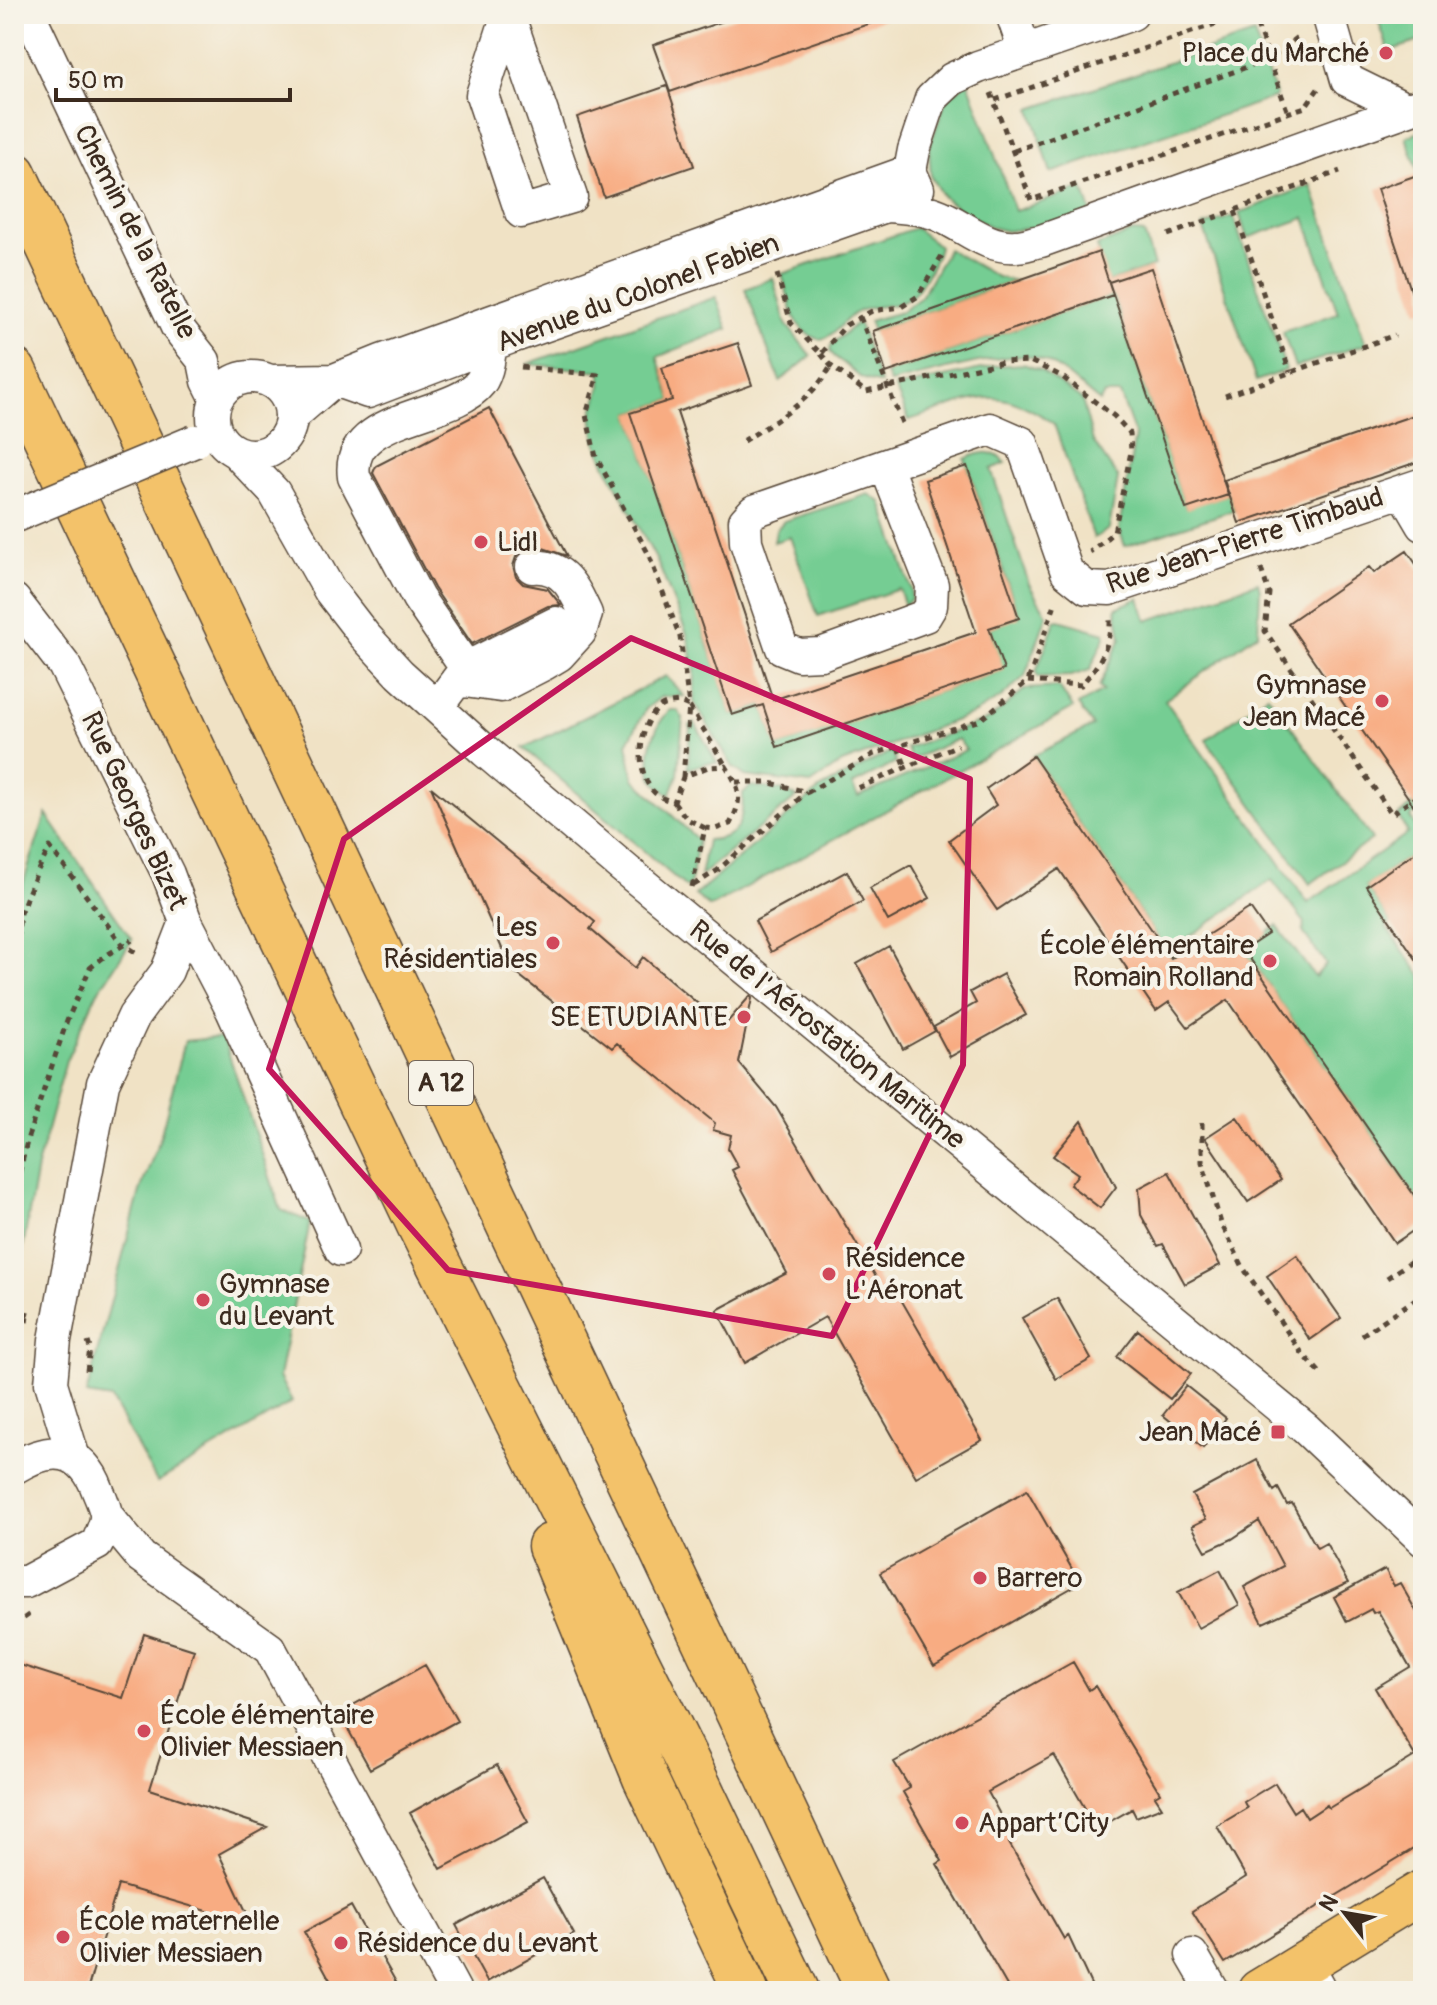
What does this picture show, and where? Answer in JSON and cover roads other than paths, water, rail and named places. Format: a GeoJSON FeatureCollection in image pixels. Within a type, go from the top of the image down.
{"type":"FeatureCollection","features":[{"type":"Feature","properties":{"kind":"highway","name":"A 12"},"geometry":{"type":"LineString","coordinates":[[14,174],[869,1991]]}},
{"type":"Feature","properties":{"kind":"highway"},"geometry":{"type":"LineString","coordinates":[[14,371],[419,1225],[685,1757],[797,1991]]}},
{"type":"Feature","properties":{"kind":"highway"},"geometry":{"type":"LineString","coordinates":[[419,1225],[645,1778],[746,1991]]}},
{"type":"Feature","properties":{"kind":"main road"},"geometry":{"type":"LineString","coordinates":[[1313,1983],[1423,1891]]}},
{"type":"Feature","properties":{"kind":"main road"},"geometry":{"type":"LineString","coordinates":[[1259,1991],[1313,1983],[1423,1922]]}},
{"type":"Feature","properties":{"kind":"street","name":"Chemin de la Ratelle"},"geometry":{"type":"LineString","coordinates":[[29,14],[177,327],[204,361],[216,403]]}},
{"type":"Feature","properties":{"kind":"street"},"geometry":{"type":"LineString","coordinates":[[508,14],[571,197],[521,212],[482,95],[508,14]]}},
{"type":"Feature","properties":{"kind":"street"},"geometry":{"type":"LineString","coordinates":[[1012,14],[1025,51]]}},
{"type":"Feature","properties":{"kind":"street"},"geometry":{"type":"LineString","coordinates":[[910,171],[931,99],[952,79],[978,67],[1132,14]]}},
{"type":"Feature","properties":{"kind":"street"},"geometry":{"type":"LineString","coordinates":[[1328,137],[1343,106],[1336,80],[1329,17]]}},
{"type":"Feature","properties":{"kind":"street","name":"Avenue du Colonel Fabien"},"geometry":{"type":"LineString","coordinates":[[1336,80],[1414,107]]}},
{"type":"Feature","properties":{"kind":"street","name":"Avenue du Colonel Fabien"},"geometry":{"type":"LineString","coordinates":[[258,380],[334,380],[497,335],[886,206],[923,210],[996,244],[1016,246],[1041,241],[1414,107]]}},
{"type":"Feature","properties":{"kind":"street","name":"Avenue du Colonel Fabien"},"geometry":{"type":"LineString","coordinates":[[497,335],[910,171],[918,189],[952,222]]}},
{"type":"Feature","properties":{"kind":"street"},"geometry":{"type":"LineString","coordinates":[[497,335],[483,379],[471,393],[382,429],[360,447],[352,463],[354,477],[462,674],[501,686],[559,655],[580,632],[586,614],[562,573],[551,567],[532,567]]}},
{"type":"Feature","properties":{"kind":"street","name":"Chemin de la Ratelle"},"geometry":{"type":"LineString","coordinates":[[204,361],[258,380]]}},
{"type":"Feature","properties":{"kind":"street"},"geometry":{"type":"LineString","coordinates":[[14,493],[211,440],[260,454],[271,450],[285,436],[291,417],[286,396],[258,380],[224,389],[216,403],[211,440]]}},
{"type":"Feature","properties":{"kind":"street","name":"Avenue du Colonel Fabien"},"geometry":{"type":"LineString","coordinates":[[291,417],[334,380]]}},
{"type":"Feature","properties":{"kind":"street","name":"Rue Jean-Pierre Timbaud"},"geometry":{"type":"LineString","coordinates":[[886,467],[932,585],[931,606],[925,616],[821,654],[799,655],[782,648],[746,542],[745,521],[754,511],[990,429],[1022,443],[1067,572],[1087,588],[1110,589],[1413,487]]}},
{"type":"Feature","properties":{"kind":"street"},"geometry":{"type":"LineString","coordinates":[[14,516],[211,440]]}},
{"type":"Feature","properties":{"kind":"street","name":"Rue de l'Aérostation Maritime"},"geometry":{"type":"LineString","coordinates":[[211,440],[274,492],[330,591],[400,674],[509,771],[676,911],[1306,1429],[1423,1540]]}},
{"type":"Feature","properties":{"kind":"street","name":"Rue de l'Aérostation Maritime"},"geometry":{"type":"LineString","coordinates":[[271,450],[276,468],[274,492]]}},
{"type":"Feature","properties":{"kind":"street"},"geometry":{"type":"LineString","coordinates":[[1413,487],[1423,525]]}},
{"type":"Feature","properties":{"kind":"street","name":"Rue Georges Bizet"},"geometry":{"type":"LineString","coordinates":[[14,600],[64,665],[168,874],[186,922],[167,971],[134,1016],[103,1083],[55,1340],[51,1383],[54,1402],[73,1455],[85,1465],[97,1487],[102,1530]]}},
{"type":"Feature","properties":{"kind":"street"},"geometry":{"type":"LineString","coordinates":[[437,707],[462,674],[556,623]]}},
{"type":"Feature","properties":{"kind":"street"},"geometry":{"type":"LineString","coordinates":[[186,922],[232,1010],[341,1250]]}},
{"type":"Feature","properties":{"kind":"street","name":"Rue Georges Bizet"},"geometry":{"type":"LineString","coordinates":[[20,1464],[54,1402]]}},
{"type":"Feature","properties":{"kind":"street"},"geometry":{"type":"LineString","coordinates":[[20,1464],[51,1452],[73,1455]]}},
{"type":"Feature","properties":{"kind":"street"},"geometry":{"type":"LineString","coordinates":[[14,1582],[26,1582],[102,1530],[270,1649],[455,1991]]}},
{"type":"Feature","properties":{"kind":"street"},"geometry":{"type":"LineString","coordinates":[[1192,1955],[1213,1991]]}},
{"type":"Feature","properties":{"kind":"place","name":"Place du Marché"},"geometry":{"type":"Point","coordinates":[1386,53]}},
{"type":"Feature","properties":{"kind":"place","name":"Lidl"},"geometry":{"type":"Point","coordinates":[481,542]}},
{"type":"Feature","properties":{"kind":"place","name":"Gymnase Jean Macé"},"geometry":{"type":"Point","coordinates":[1382,701]}},
{"type":"Feature","properties":{"kind":"place","name":"Les Résidentiales"},"geometry":{"type":"Point","coordinates":[553,943]}},
{"type":"Feature","properties":{"kind":"place","name":"École élémentaire Romain Rolland"},"geometry":{"type":"Point","coordinates":[1270,961]}},
{"type":"Feature","properties":{"kind":"place","name":"SE ETUDIANTE"},"geometry":{"type":"Point","coordinates":[744,1017]}},
{"type":"Feature","properties":{"kind":"place","name":"Résidence L'Aéronat"},"geometry":{"type":"Point","coordinates":[829,1274]}},
{"type":"Feature","properties":{"kind":"place","name":"Gymnase du Levant"},"geometry":{"type":"Point","coordinates":[203,1300]}},
{"type":"Feature","properties":{"kind":"place","name":"Jean Macé"},"geometry":{"type":"Point","coordinates":[1278,1432]}},
{"type":"Feature","properties":{"kind":"place","name":"Barrero"},"geometry":{"type":"Point","coordinates":[980,1578]}},
{"type":"Feature","properties":{"kind":"place","name":"École élémentaire Olivier Messiaen"},"geometry":{"type":"Point","coordinates":[144,1731]}},
{"type":"Feature","properties":{"kind":"place","name":"Appart’City"},"geometry":{"type":"Point","coordinates":[962,1823]}},
{"type":"Feature","properties":{"kind":"place","name":"École maternelle Olivier Messiaen"},"geometry":{"type":"Point","coordinates":[63,1937]}},
{"type":"Feature","properties":{"kind":"place","name":"Résidence du Levant"},"geometry":{"type":"Point","coordinates":[341,1943]}}]}
